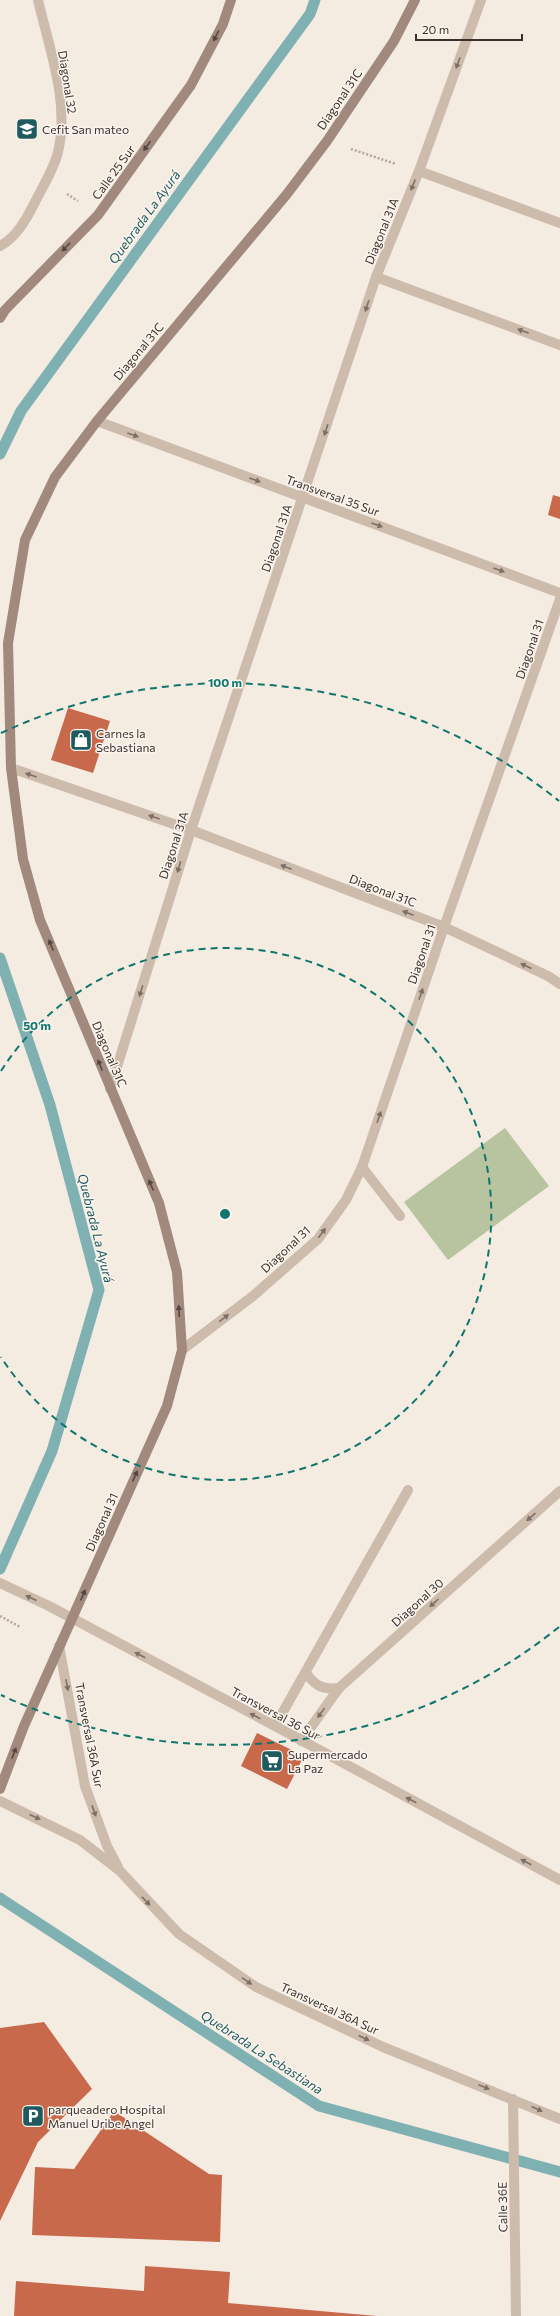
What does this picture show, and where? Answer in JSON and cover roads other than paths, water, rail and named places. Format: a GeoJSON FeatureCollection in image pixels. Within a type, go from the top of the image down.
{"type":"FeatureCollection","features":[{"type":"Feature","properties":{"kind":"main road","name":"Calle 25 Sur"},"geometry":{"type":"LineString","coordinates":[[0,318],[5,310],[98,215],[191,84],[222,24],[231,0]]}},
{"type":"Feature","properties":{"kind":"main road","name":"Diagonal 31C"},"geometry":{"type":"LineString","coordinates":[[182,1350],[177,1272],[161,1211],[40,920],[23,858],[10,768],[8,643],[25,540],[55,477],[97,421],[287,194],[326,141],[394,41],[415,0]]}},
{"type":"Feature","properties":{"kind":"main road","name":"Diagonal 31"},"geometry":{"type":"LineString","coordinates":[[0,1789],[24,1726],[167,1406],[182,1350]]}},
{"type":"Feature","properties":{"kind":"street","name":"Diagonal 32"},"geometry":{"type":"LineString","coordinates":[[0,246],[23,226],[47,180],[58,152],[62,114],[55,71],[38,0]]}},
{"type":"Feature","properties":{"kind":"street","name":"Diagonal 31A"},"geometry":{"type":"LineString","coordinates":[[110,1089],[191,830],[376,277],[419,171],[481,0]]}},
{"type":"Feature","properties":{"kind":"street"},"geometry":{"type":"LineString","coordinates":[[419,171],[560,223]]}},
{"type":"Feature","properties":{"kind":"street"},"geometry":{"type":"LineString","coordinates":[[376,277],[560,345]]}},
{"type":"Feature","properties":{"kind":"street","name":"Transversal 35 Sur"},"geometry":{"type":"LineString","coordinates":[[97,421],[560,593]]}},
{"type":"Feature","properties":{"kind":"street","name":"Diagonal 31"},"geometry":{"type":"LineString","coordinates":[[182,1350],[253,1296],[318,1239],[346,1200],[362,1167],[444,927],[560,599]]}},
{"type":"Feature","properties":{"kind":"street","name":"Diagonal 31C"},"geometry":{"type":"LineString","coordinates":[[10,768],[191,830],[444,927],[548,976],[560,984]]}},
{"type":"Feature","properties":{"kind":"street"},"geometry":{"type":"LineString","coordinates":[[362,1167],[400,1216]]}},
{"type":"Feature","properties":{"kind":"street"},"geometry":{"type":"LineString","coordinates":[[275,1726],[408,1490]]}},
{"type":"Feature","properties":{"kind":"street","name":"Diagonal 30"},"geometry":{"type":"LineString","coordinates":[[301,1742],[339,1688],[560,1491]]}},
{"type":"Feature","properties":{"kind":"street","name":"Transversal 36 Sur"},"geometry":{"type":"LineString","coordinates":[[0,1584],[49,1606],[72,1620],[275,1726],[301,1742],[560,1880]]}},
{"type":"Feature","properties":{"kind":"street","name":"Transversal 36A Sur"},"geometry":{"type":"LineString","coordinates":[[59,1646],[85,1786],[106,1846],[120,1871]]}},
{"type":"Feature","properties":{"kind":"street"},"geometry":{"type":"LineString","coordinates":[[306,1673],[311,1681],[319,1687],[339,1688]]}},
{"type":"Feature","properties":{"kind":"street","name":"Transversal 36A Sur"},"geometry":{"type":"LineString","coordinates":[[0,1801],[80,1840],[120,1871],[179,1934],[256,1987],[383,2047],[560,2119]]}},
{"type":"Feature","properties":{"kind":"street","name":"Calle 36E"},"geometry":{"type":"LineString","coordinates":[[513,2099],[516,2316]]}},
{"type":"Feature","properties":{"kind":"waterway","name":"Quebrada La Ayurá"},"geometry":{"type":"LineString","coordinates":[[0,454],[21,411],[310,14],[315,0]]}},
{"type":"Feature","properties":{"kind":"waterway","name":"Quebrada La Ayurá"},"geometry":{"type":"LineString","coordinates":[[0,958],[50,1105],[99,1290],[52,1451],[0,1569]]}},
{"type":"Feature","properties":{"kind":"waterway","name":"Quebrada La Sebastiana"},"geometry":{"type":"LineString","coordinates":[[0,1898],[319,2106],[560,2172]]}},
{"type":"Feature","properties":{"kind":"place","name":"Cefit San mateo"},"geometry":{"type":"Point","coordinates":[27,129]}},
{"type":"Feature","properties":{"kind":"place","name":"Carnes la Sebastiana"},"geometry":{"type":"Point","coordinates":[81,740]}},
{"type":"Feature","properties":{"kind":"place","name":"Supermercado La Paz"},"geometry":{"type":"Point","coordinates":[272,1761]}},
{"type":"Feature","properties":{"kind":"place","name":"parqueadero Hospital Manuel Uribe Angel"},"geometry":{"type":"Point","coordinates":[33,2116]}}]}
